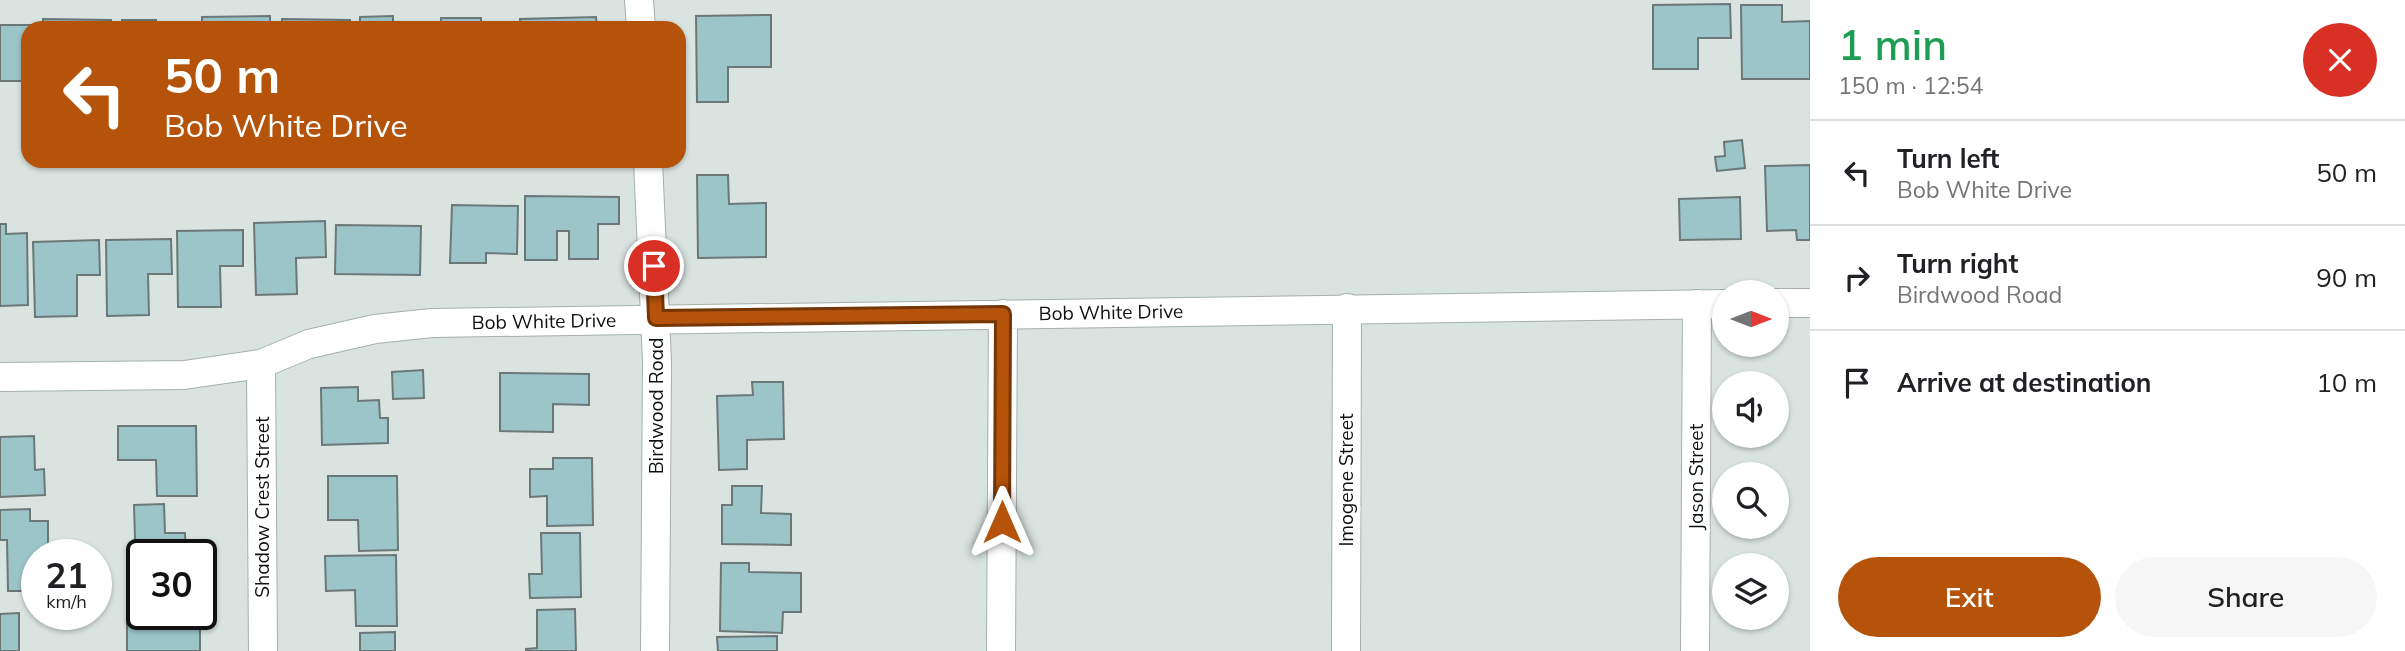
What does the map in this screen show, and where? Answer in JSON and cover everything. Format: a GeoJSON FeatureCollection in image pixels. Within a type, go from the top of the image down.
{"type":"FeatureCollection","features":[{"type":"Feature","properties":{"kind":"street"},"geometry":{"type":"LineString","coordinates":[[639,0],[640,21]]}},
{"type":"Feature","properties":{"kind":"street","name":"Birdwood Road"},"geometry":{"type":"LineString","coordinates":[[648,168],[656,318],[655,651]]}},
{"type":"Feature","properties":{"kind":"street"},"geometry":{"type":"LineString","coordinates":[[1789,303],[1810,303]]}},
{"type":"Feature","properties":{"kind":"street","name":"Bob White Drive"},"geometry":{"type":"LineString","coordinates":[[0,377],[184,375],[261,364],[309,344],[374,329],[432,323],[1710,304]]}},
{"type":"Feature","properties":{"kind":"street","name":"Jason Street"},"geometry":{"type":"LineString","coordinates":[[1695,651],[1710,304]]}},
{"type":"Feature","properties":{"kind":"street","name":"Imogene Street"},"geometry":{"type":"LineString","coordinates":[[1346,651],[1347,309]]}},
{"type":"Feature","properties":{"kind":"street"},"geometry":{"type":"LineString","coordinates":[[1001,651],[1003,314]]}},
{"type":"Feature","properties":{"kind":"street","name":"Shadow Crest Street"},"geometry":{"type":"LineString","coordinates":[[261,364],[263,651]]}},
{"type":"Feature","properties":{"kind":"building"},"geometry":{"type":"Polygon","coordinates":[[[1730,4],[1731,38],[1698,38],[1698,69],[1653,69],[1653,5],[1730,4]]]}},
{"type":"Feature","properties":{"kind":"building"},"geometry":{"type":"Polygon","coordinates":[[[1741,5],[1782,5],[1782,22],[1810,21],[1810,79],[1742,79],[1741,5]]]}},
{"type":"Feature","properties":{"kind":"building"},"geometry":{"type":"Polygon","coordinates":[[[771,15],[771,67],[728,67],[728,102],[697,102],[696,16],[771,15]]]}},
{"type":"Feature","properties":{"kind":"building"},"geometry":{"type":"Polygon","coordinates":[[[270,16],[270,21],[202,21],[202,17],[270,16]]]}},
{"type":"Feature","properties":{"kind":"building"},"geometry":{"type":"Polygon","coordinates":[[[393,16],[393,21],[360,21],[360,17],[393,16]]]}},
{"type":"Feature","properties":{"kind":"building"},"geometry":{"type":"Polygon","coordinates":[[[596,17],[596,21],[520,21],[596,17]]]}},
{"type":"Feature","properties":{"kind":"building"},"geometry":{"type":"Polygon","coordinates":[[[441,18],[481,18],[481,21],[441,21],[441,18]]]}},
{"type":"Feature","properties":{"kind":"building"},"geometry":{"type":"Polygon","coordinates":[[[43,19],[111,20],[111,21],[43,19]]]}},
{"type":"Feature","properties":{"kind":"building"},"geometry":{"type":"Polygon","coordinates":[[[282,19],[350,20],[350,21],[282,19]]]}},
{"type":"Feature","properties":{"kind":"building"},"geometry":{"type":"Polygon","coordinates":[[[122,20],[156,20],[156,21],[122,20]]]}},
{"type":"Feature","properties":{"kind":"building"},"geometry":{"type":"Polygon","coordinates":[[[0,25],[21,25],[21,81],[0,81],[0,25]]]}},
{"type":"Feature","properties":{"kind":"building"},"geometry":{"type":"Polygon","coordinates":[[[1742,140],[1745,168],[1717,171],[1715,157],[1725,156],[1724,142],[1742,140]]]}},
{"type":"Feature","properties":{"kind":"building"},"geometry":{"type":"Polygon","coordinates":[[[1810,165],[1810,240],[1797,240],[1796,230],[1767,231],[1765,166],[1810,165]]]}},
{"type":"Feature","properties":{"kind":"building"},"geometry":{"type":"Polygon","coordinates":[[[697,175],[728,175],[729,204],[766,203],[766,257],[698,258],[697,175]]]}},
{"type":"Feature","properties":{"kind":"building"},"geometry":{"type":"Polygon","coordinates":[[[525,196],[619,197],[619,224],[598,224],[598,259],[569,259],[569,231],[557,231],[557,260],[525,260],[525,196]]]}},
{"type":"Feature","properties":{"kind":"building"},"geometry":{"type":"Polygon","coordinates":[[[1740,197],[1741,239],[1680,240],[1679,199],[1740,197]]]}},
{"type":"Feature","properties":{"kind":"building"},"geometry":{"type":"Polygon","coordinates":[[[452,205],[518,206],[517,254],[486,253],[486,263],[450,263],[452,205]]]}},
{"type":"Feature","properties":{"kind":"building"},"geometry":{"type":"Polygon","coordinates":[[[325,221],[326,257],[296,258],[297,294],[256,295],[254,223],[325,221]]]}},
{"type":"Feature","properties":{"kind":"building"},"geometry":{"type":"Polygon","coordinates":[[[0,224],[6,224],[6,234],[27,233],[28,305],[0,306],[0,224]]]}},
{"type":"Feature","properties":{"kind":"building"},"geometry":{"type":"Polygon","coordinates":[[[336,225],[421,226],[420,275],[335,274],[336,225]]]}},
{"type":"Feature","properties":{"kind":"building"},"geometry":{"type":"Polygon","coordinates":[[[243,230],[243,266],[220,266],[221,307],[178,307],[177,231],[243,230]]]}},
{"type":"Feature","properties":{"kind":"building"},"geometry":{"type":"Polygon","coordinates":[[[171,239],[172,274],[148,274],[149,315],[107,316],[106,240],[171,239]]]}},
{"type":"Feature","properties":{"kind":"building"},"geometry":{"type":"Polygon","coordinates":[[[99,240],[100,275],[77,275],[77,316],[35,317],[33,242],[99,240]]]}},
{"type":"Feature","properties":{"kind":"building"},"geometry":{"type":"Polygon","coordinates":[[[423,370],[424,398],[393,399],[392,372],[423,370]]]}},
{"type":"Feature","properties":{"kind":"building"},"geometry":{"type":"Polygon","coordinates":[[[500,373],[589,374],[589,405],[553,404],[553,432],[500,431],[500,373]]]}},
{"type":"Feature","properties":{"kind":"building"},"geometry":{"type":"Polygon","coordinates":[[[752,382],[783,382],[784,439],[747,440],[747,469],[719,470],[717,396],[753,395],[752,382]]]}},
{"type":"Feature","properties":{"kind":"building"},"geometry":{"type":"Polygon","coordinates":[[[358,387],[358,401],[379,400],[380,418],[388,418],[388,443],[322,445],[321,388],[358,387]]]}},
{"type":"Feature","properties":{"kind":"building"},"geometry":{"type":"Polygon","coordinates":[[[118,426],[196,426],[197,496],[157,496],[156,460],[118,460],[118,426]]]}},
{"type":"Feature","properties":{"kind":"building"},"geometry":{"type":"Polygon","coordinates":[[[34,436],[35,470],[44,469],[45,495],[0,497],[0,437],[34,436]]]}},
{"type":"Feature","properties":{"kind":"building"},"geometry":{"type":"Polygon","coordinates":[[[553,458],[592,458],[593,525],[547,526],[547,496],[530,497],[530,469],[553,469],[553,458]]]}},
{"type":"Feature","properties":{"kind":"building"},"geometry":{"type":"Polygon","coordinates":[[[328,476],[397,476],[398,550],[359,551],[358,520],[328,520],[328,476]]]}},
{"type":"Feature","properties":{"kind":"building"},"geometry":{"type":"Polygon","coordinates":[[[732,486],[762,486],[761,513],[791,514],[791,545],[722,544],[722,505],[732,505],[732,486]]]}},
{"type":"Feature","properties":{"kind":"building"},"geometry":{"type":"Polygon","coordinates":[[[164,504],[165,533],[185,533],[185,539],[135,539],[134,505],[164,504]]]}},
{"type":"Feature","properties":{"kind":"building"},"geometry":{"type":"Polygon","coordinates":[[[30,509],[30,521],[48,521],[48,539],[21,539],[21,591],[8,591],[7,540],[0,540],[0,510],[30,509]]]}},
{"type":"Feature","properties":{"kind":"building"},"geometry":{"type":"Polygon","coordinates":[[[541,533],[580,533],[581,597],[530,598],[529,574],[542,574],[541,533]]]}},
{"type":"Feature","properties":{"kind":"building"},"geometry":{"type":"Polygon","coordinates":[[[396,555],[397,626],[356,626],[355,590],[326,591],[325,556],[396,555]]]}},
{"type":"Feature","properties":{"kind":"building"},"geometry":{"type":"Polygon","coordinates":[[[721,563],[749,563],[749,572],[801,573],[801,612],[783,612],[782,633],[720,631],[721,563]]]}},
{"type":"Feature","properties":{"kind":"building"},"geometry":{"type":"Polygon","coordinates":[[[575,609],[576,651],[526,651],[537,648],[537,610],[575,609]]]}},
{"type":"Feature","properties":{"kind":"building"},"geometry":{"type":"Polygon","coordinates":[[[19,613],[19,651],[0,651],[0,614],[19,613]]]}},
{"type":"Feature","properties":{"kind":"building"},"geometry":{"type":"Polygon","coordinates":[[[127,630],[200,630],[200,651],[127,651],[127,630]]]}},
{"type":"Feature","properties":{"kind":"building"},"geometry":{"type":"Polygon","coordinates":[[[395,632],[395,651],[360,651],[360,633],[395,632]]]}},
{"type":"Feature","properties":{"kind":"building"},"geometry":{"type":"Polygon","coordinates":[[[777,636],[777,651],[718,651],[717,637],[777,636]]]}},
{"type":"Feature","properties":{"kind":"route"},"geometry":{"type":"LineString","coordinates":[[654,266],[656,318],[1003,314],[1002,522]]}}]}
